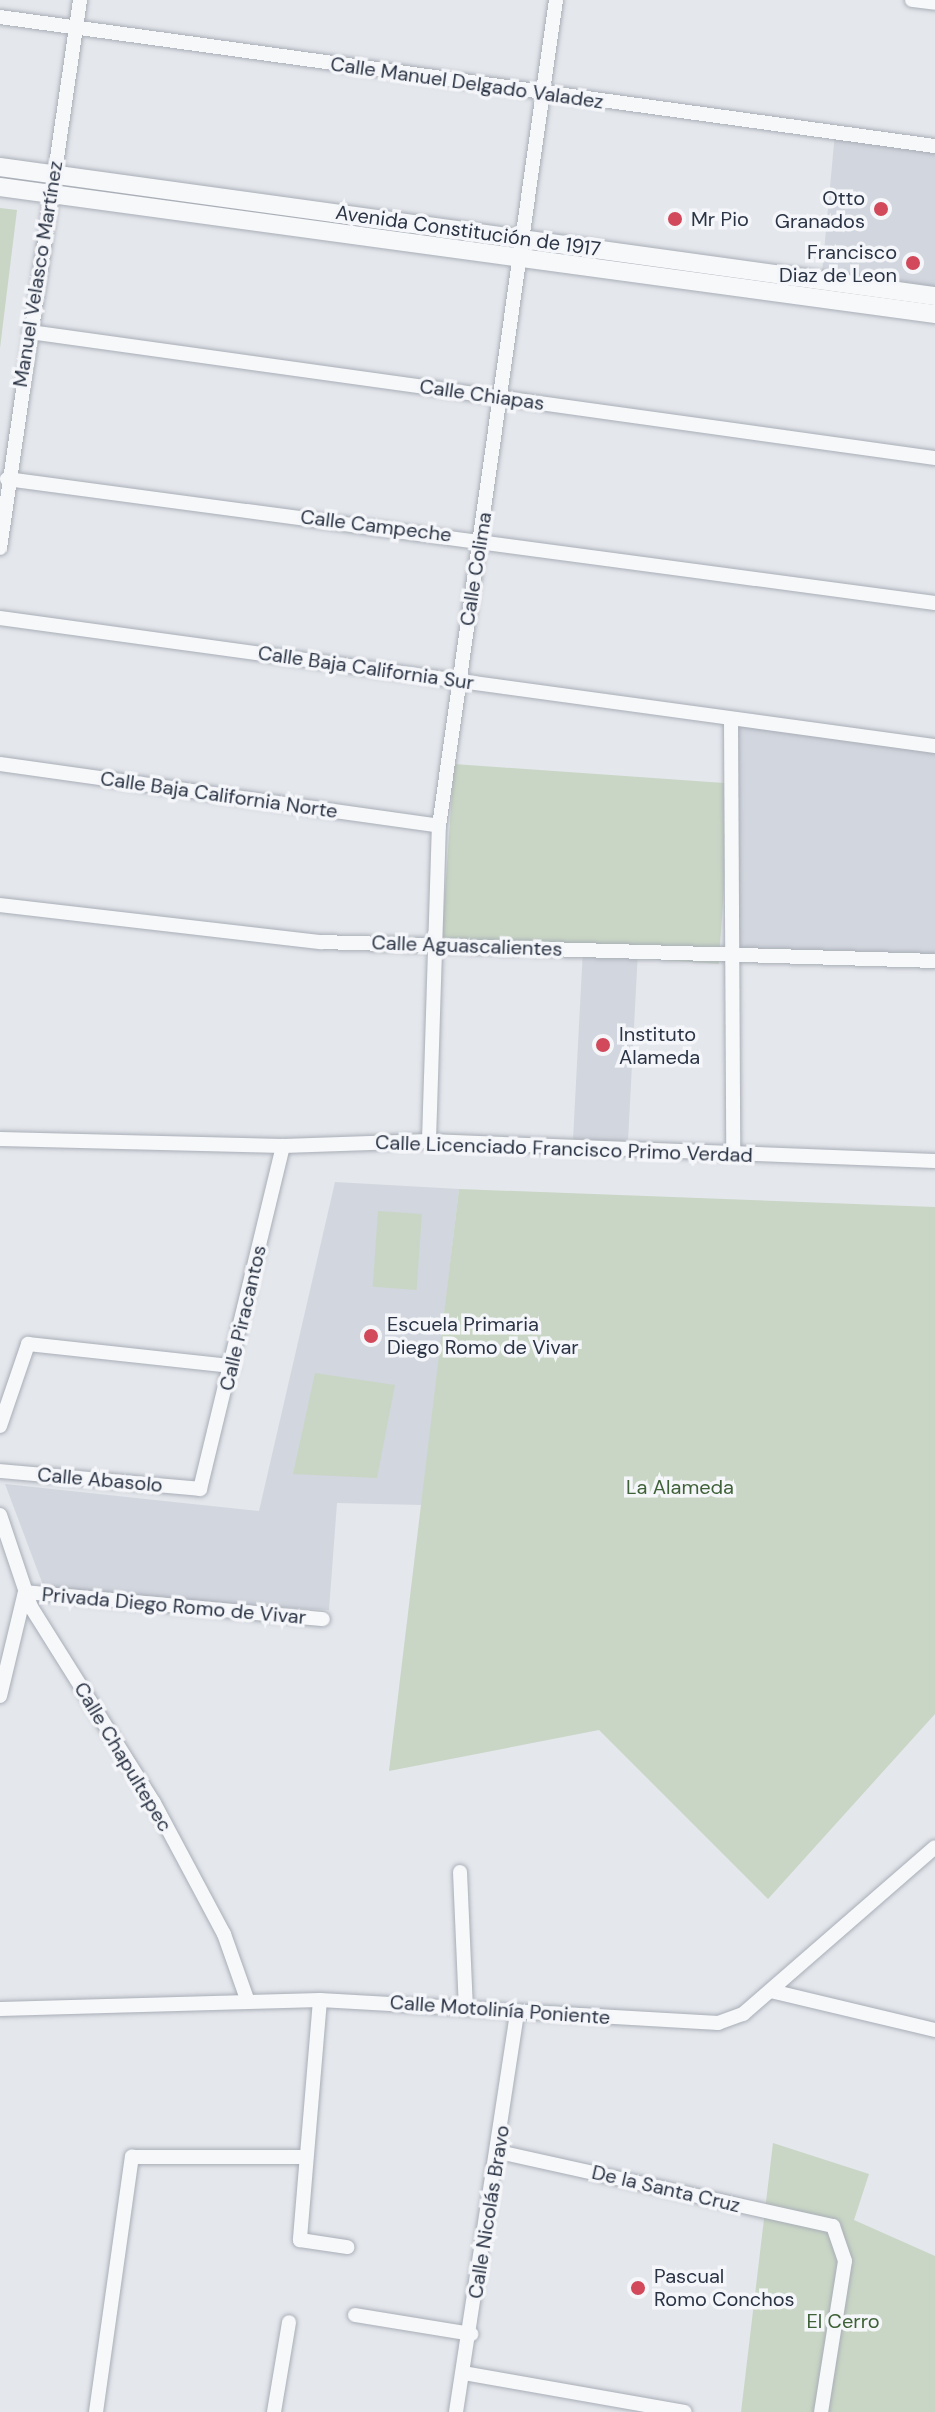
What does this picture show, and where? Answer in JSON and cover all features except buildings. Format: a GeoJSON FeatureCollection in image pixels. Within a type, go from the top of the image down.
{"type":"FeatureCollection","features":[{"type":"Feature","properties":{"kind":"street","name":"Manuel Velasco Martínez"},"geometry":{"type":"LineString","coordinates":[[0,548],[7,479],[80,0]]}},
{"type":"Feature","properties":{"kind":"street","name":"Calle Colima"},"geometry":{"type":"LineString","coordinates":[[429,1141],[432,944],[439,826],[503,398],[520,248],[545,95],[556,0]]}},
{"type":"Feature","properties":{"kind":"street"},"geometry":{"type":"LineString","coordinates":[[912,0],[935,3]]}},
{"type":"Feature","properties":{"kind":"street","name":"Calle Manuel Delgado Valadez"},"geometry":{"type":"LineString","coordinates":[[0,17],[545,95],[935,146]]}},
{"type":"Feature","properties":{"kind":"street","name":"Avenida Constitución de 1917"},"geometry":{"type":"LineString","coordinates":[[0,167],[53,183],[520,248],[935,314]]}},
{"type":"Feature","properties":{"kind":"street","name":"Avenida Constitución de 1917"},"geometry":{"type":"LineString","coordinates":[[0,187],[53,183]]}},
{"type":"Feature","properties":{"kind":"street","name":"Avenida Constitución de 1917"},"geometry":{"type":"LineString","coordinates":[[520,248],[935,296]]}},
{"type":"Feature","properties":{"kind":"street","name":"Calle Chiapas"},"geometry":{"type":"LineString","coordinates":[[30,332],[935,458]]}},
{"type":"Feature","properties":{"kind":"street","name":"Calle Campeche"},"geometry":{"type":"LineString","coordinates":[[7,479],[481,539],[935,603]]}},
{"type":"Feature","properties":{"kind":"street","name":"Calle Baja California Sur"},"geometry":{"type":"LineString","coordinates":[[0,618],[935,746]]}},
{"type":"Feature","properties":{"kind":"street"},"geometry":{"type":"LineString","coordinates":[[731,719],[733,1153]]}},
{"type":"Feature","properties":{"kind":"street","name":"Calle Baja California Norte"},"geometry":{"type":"LineString","coordinates":[[0,764],[439,826]]}},
{"type":"Feature","properties":{"kind":"street","name":"Calle Aguascalientes"},"geometry":{"type":"LineString","coordinates":[[0,905],[293,940],[935,961]]}},
{"type":"Feature","properties":{"kind":"street","name":"Calle Licenciado Francisco Primo Verdad"},"geometry":{"type":"LineString","coordinates":[[0,1139],[283,1146],[429,1141],[935,1161]]}},
{"type":"Feature","properties":{"kind":"street","name":"Calle Piracantos"},"geometry":{"type":"LineString","coordinates":[[200,1489],[283,1146]]}},
{"type":"Feature","properties":{"kind":"street"},"geometry":{"type":"LineString","coordinates":[[0,1426],[28,1344],[232,1366]]}},
{"type":"Feature","properties":{"kind":"street","name":"Calle Abasolo"},"geometry":{"type":"LineString","coordinates":[[0,1471],[200,1489]]}},
{"type":"Feature","properties":{"kind":"street","name":"Calle Chapultepec"},"geometry":{"type":"LineString","coordinates":[[0,1515],[25,1592],[154,1803],[224,1934],[247,1999]]}},
{"type":"Feature","properties":{"kind":"street"},"geometry":{"type":"LineString","coordinates":[[0,1696],[25,1592]]}},
{"type":"Feature","properties":{"kind":"street","name":"Privada Diego Romo de Vivar"},"geometry":{"type":"LineString","coordinates":[[25,1592],[323,1619]]}},
{"type":"Feature","properties":{"kind":"street","name":"Calle Motolinía Poniente"},"geometry":{"type":"LineString","coordinates":[[0,2009],[247,1999],[320,2000],[517,2012],[731,2020],[771,1991],[935,1847]]}},
{"type":"Feature","properties":{"kind":"street"},"geometry":{"type":"LineString","coordinates":[[460,1872],[466,2008]]}},
{"type":"Feature","properties":{"kind":"street"},"geometry":{"type":"LineString","coordinates":[[771,1991],[935,2030]]}},
{"type":"Feature","properties":{"kind":"street"},"geometry":{"type":"LineString","coordinates":[[320,2000],[300,2240],[347,2247]]}},
{"type":"Feature","properties":{"kind":"street","name":"Calle Nicolás Bravo"},"geometry":{"type":"LineString","coordinates":[[456,2412],[499,2152],[517,2012]]}},
{"type":"Feature","properties":{"kind":"street","name":"De la Santa Cruz"},"geometry":{"type":"LineString","coordinates":[[499,2152],[833,2226],[845,2261],[821,2412]]}},
{"type":"Feature","properties":{"kind":"street"},"geometry":{"type":"LineString","coordinates":[[96,2412],[132,2157],[306,2157]]}},
{"type":"Feature","properties":{"kind":"street"},"geometry":{"type":"LineString","coordinates":[[355,2315],[471,2334]]}},
{"type":"Feature","properties":{"kind":"street"},"geometry":{"type":"LineString","coordinates":[[274,2412],[289,2322]]}},
{"type":"Feature","properties":{"kind":"street"},"geometry":{"type":"LineString","coordinates":[[464,2373],[685,2412]]}},
{"type":"Feature","properties":{"kind":"shaded area","name":"Otto Granados"},"geometry":{"type":"Polygon","coordinates":[[[835,133],[935,146],[935,289],[822,273],[835,133]]]}},
{"type":"Feature","properties":{"kind":"shaded area"},"geometry":{"type":"Polygon","coordinates":[[[731,719],[935,746],[935,961],[732,955],[731,719]]]}},
{"type":"Feature","properties":{"kind":"shaded area","name":"Instituto Alameda"},"geometry":{"type":"Polygon","coordinates":[[[583,949],[638,952],[628,1142],[573,1139],[583,949]]]}},
{"type":"Feature","properties":{"kind":"shaded area","name":"Escuela Primaria Diego Romo de Vivar"},"geometry":{"type":"Polygon","coordinates":[[[335,1182],[459,1189],[422,1505],[337,1503],[329,1610],[46,1593],[5,1484],[259,1511],[335,1182]]]}},
{"type":"Feature","properties":{"kind":"green space"},"geometry":{"type":"Polygon","coordinates":[[[73,182],[495,241],[494,248],[72,189],[73,182]]]}},
{"type":"Feature","properties":{"kind":"green space"},"geometry":{"type":"Polygon","coordinates":[[[0,208],[17,210],[0,348],[0,208]]]}},
{"type":"Feature","properties":{"kind":"green space"},"geometry":{"type":"Polygon","coordinates":[[[454,764],[731,783],[719,964],[441,945],[454,764]]]}},
{"type":"Feature","properties":{"kind":"green space","name":"La Alameda"},"geometry":{"type":"Polygon","coordinates":[[[459,1189],[935,1207],[935,1714],[768,1899],[599,1730],[389,1771],[459,1189]]]}},
{"type":"Feature","properties":{"kind":"green space"},"geometry":{"type":"Polygon","coordinates":[[[378,1211],[422,1214],[417,1290],[373,1287],[378,1211]]]}},
{"type":"Feature","properties":{"kind":"green space"},"geometry":{"type":"Polygon","coordinates":[[[315,1373],[395,1385],[377,1478],[293,1474],[315,1373]]]}},
{"type":"Feature","properties":{"kind":"green space","name":"El Cerro"},"geometry":{"type":"Polygon","coordinates":[[[773,2143],[869,2174],[854,2220],[935,2256],[935,2412],[741,2412],[773,2143]]]}},
{"type":"Feature","properties":{"kind":"place","name":"Otto Granados"},"geometry":{"type":"Point","coordinates":[881,209]}},
{"type":"Feature","properties":{"kind":"place","name":"Mr Pio"},"geometry":{"type":"Point","coordinates":[675,219]}},
{"type":"Feature","properties":{"kind":"place","name":"Francisco Diaz de Leon"},"geometry":{"type":"Point","coordinates":[913,263]}},
{"type":"Feature","properties":{"kind":"place","name":"Instituto Alameda"},"geometry":{"type":"Point","coordinates":[603,1045]}},
{"type":"Feature","properties":{"kind":"place","name":"Escuela Primaria Diego Romo de Vivar"},"geometry":{"type":"Point","coordinates":[371,1336]}},
{"type":"Feature","properties":{"kind":"place","name":"Pascual Romo Conchos"},"geometry":{"type":"Point","coordinates":[638,2288]}}]}
